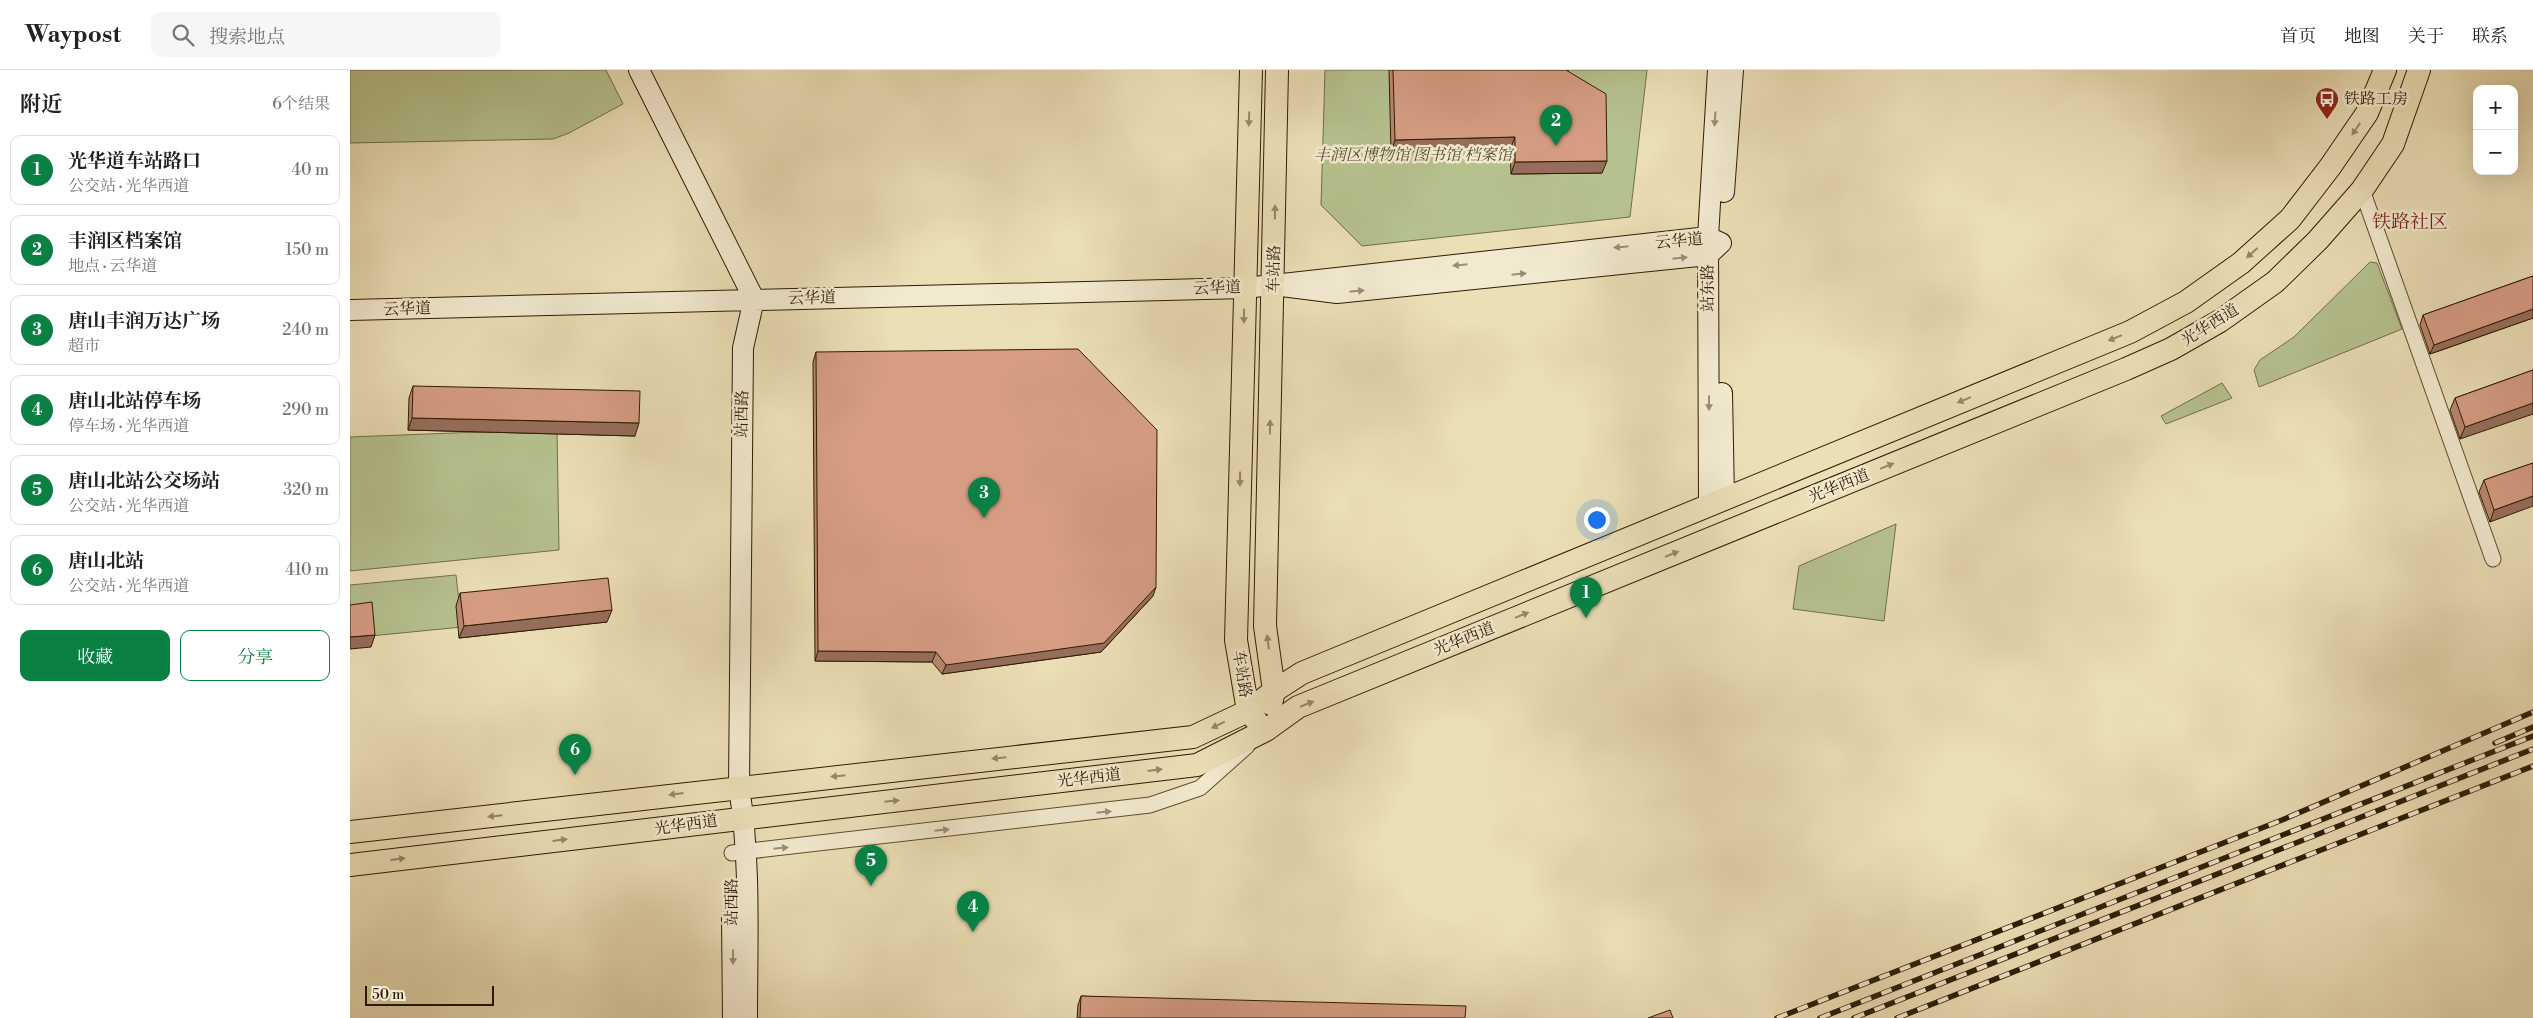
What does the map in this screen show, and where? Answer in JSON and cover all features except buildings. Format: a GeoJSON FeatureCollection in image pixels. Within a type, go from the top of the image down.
{"type":"FeatureCollection","features":[{"type":"Feature","properties":{"kind":"main road","name":"车站路"},"geometry":{"type":"LineString","coordinates":[[1251,70],[1236,640],[1248,711],[1266,730]]}},
{"type":"Feature","properties":{"kind":"main road","name":"车站路"},"geometry":{"type":"LineString","coordinates":[[1266,730],[1274,690],[1265,626],[1278,70]]}},
{"type":"Feature","properties":{"kind":"main road","name":"光华西道"},"geometry":{"type":"LineString","coordinates":[[350,832],[1193,737],[1248,711],[1274,690],[1302,673],[1747,488],[2130,332],[2186,302],[2241,263],[2290,219],[2330,167],[2367,113],[2385,70]]}},
{"type":"Feature","properties":{"kind":"main road","name":"光华西道"},"geometry":{"type":"LineString","coordinates":[[350,865],[1198,765],[1266,730],[1298,707],[2171,349],[2220,321],[2275,282],[2318,240],[2362,190],[2393,144],[2419,70]]}},
{"type":"Feature","properties":{"kind":"main road"},"geometry":{"type":"LineString","coordinates":[[1747,488],[1770,514]]}},
{"type":"Feature","properties":{"kind":"street"},"geometry":{"type":"LineString","coordinates":[[639,70],[754,299]]}},
{"type":"Feature","properties":{"kind":"street","name":"站东路"},"geometry":{"type":"LineString","coordinates":[[1716,502],[1712,245],[1718,70]]}},
{"type":"Feature","properties":{"kind":"street","name":"站东路"},"geometry":{"type":"LineString","coordinates":[[1712,245],[1733,70]]}},
{"type":"Feature","properties":{"kind":"street"},"geometry":{"type":"LineString","coordinates":[[2362,190],[2494,560]]}},
{"type":"Feature","properties":{"kind":"street","name":"云华道"},"geometry":{"type":"LineString","coordinates":[[350,310],[1245,288],[1712,245]]}},
{"type":"Feature","properties":{"kind":"street","name":"站西路"},"geometry":{"type":"LineString","coordinates":[[747,1018],[738,818],[743,348],[754,299]]}},
{"type":"Feature","properties":{"kind":"street"},"geometry":{"type":"LineString","coordinates":[[739,852],[1150,805],[1200,788],[1266,730]]}},
{"type":"Feature","properties":{"kind":"street","name":"站西路"},"geometry":{"type":"LineString","coordinates":[[733,1018],[739,852]]}},
{"type":"Feature","properties":{"kind":"green space"},"geometry":{"type":"Polygon","coordinates":[[[350,70],[606,70],[623,104],[569,133],[553,139],[350,143],[350,70]]]}},
{"type":"Feature","properties":{"kind":"green space","name":"丰润区博物馆 图书馆 档案馆"},"geometry":{"type":"Polygon","coordinates":[[[1325,70],[1647,70],[1630,217],[1362,246],[1321,205],[1325,70]]]}},
{"type":"Feature","properties":{"kind":"green space"},"geometry":{"type":"Polygon","coordinates":[[[2370,262],[2377,263],[2402,329],[2259,387],[2254,370],[2260,360],[2294,337],[2370,262]]]}},
{"type":"Feature","properties":{"kind":"green space"},"geometry":{"type":"Polygon","coordinates":[[[2222,383],[2232,398],[2166,424],[2161,416],[2222,383]]]}},
{"type":"Feature","properties":{"kind":"green space"},"geometry":{"type":"Polygon","coordinates":[[[557,429],[559,550],[350,571],[350,437],[557,429]]]}},
{"type":"Feature","properties":{"kind":"green space"},"geometry":{"type":"Polygon","coordinates":[[[1896,524],[1884,621],[1793,609],[1799,566],[1896,524]]]}},
{"type":"Feature","properties":{"kind":"green space"},"geometry":{"type":"Polygon","coordinates":[[[456,575],[462,627],[350,638],[350,585],[456,575]]]}},
{"type":"Feature","properties":{"kind":"railway"},"geometry":{"type":"LineString","coordinates":[[1777,1018],[2282,820],[2533,712]]}},
{"type":"Feature","properties":{"kind":"railway"},"geometry":{"type":"LineString","coordinates":[[2495,743],[2533,727]]}},
{"type":"Feature","properties":{"kind":"railway"},"geometry":{"type":"LineString","coordinates":[[1820,1018],[2533,736]]}},
{"type":"Feature","properties":{"kind":"railway"},"geometry":{"type":"LineString","coordinates":[[1854,1018],[2533,749]]}},
{"type":"Feature","properties":{"kind":"railway"},"geometry":{"type":"LineString","coordinates":[[1897,1018],[2533,766]]}},
{"type":"Feature","properties":{"kind":"place","name":"铁路工房"},"geometry":{"type":"Point","coordinates":[2327,120]}},
{"type":"Feature","properties":{"kind":"place","name":"丰润区档案馆"},"geometry":{"type":"Point","coordinates":[1556,146]}},
{"type":"Feature","properties":{"kind":"place","name":"唐山丰润万达广场"},"geometry":{"type":"Point","coordinates":[984,518]}},
{"type":"Feature","properties":{"kind":"place","name":"光华道车站路口"},"geometry":{"type":"Point","coordinates":[1586,618]}},
{"type":"Feature","properties":{"kind":"place","name":"唐山北站"},"geometry":{"type":"Point","coordinates":[575,775]}},
{"type":"Feature","properties":{"kind":"place","name":"唐山北站公交场站"},"geometry":{"type":"Point","coordinates":[871,886]}},
{"type":"Feature","properties":{"kind":"place","name":"唐山北站停车场"},"geometry":{"type":"Point","coordinates":[973,932]}},
{"type":"Feature","properties":{"kind":"district","name":"铁路社区"},"geometry":{"type":"Point","coordinates":[2410,222]}}]}
